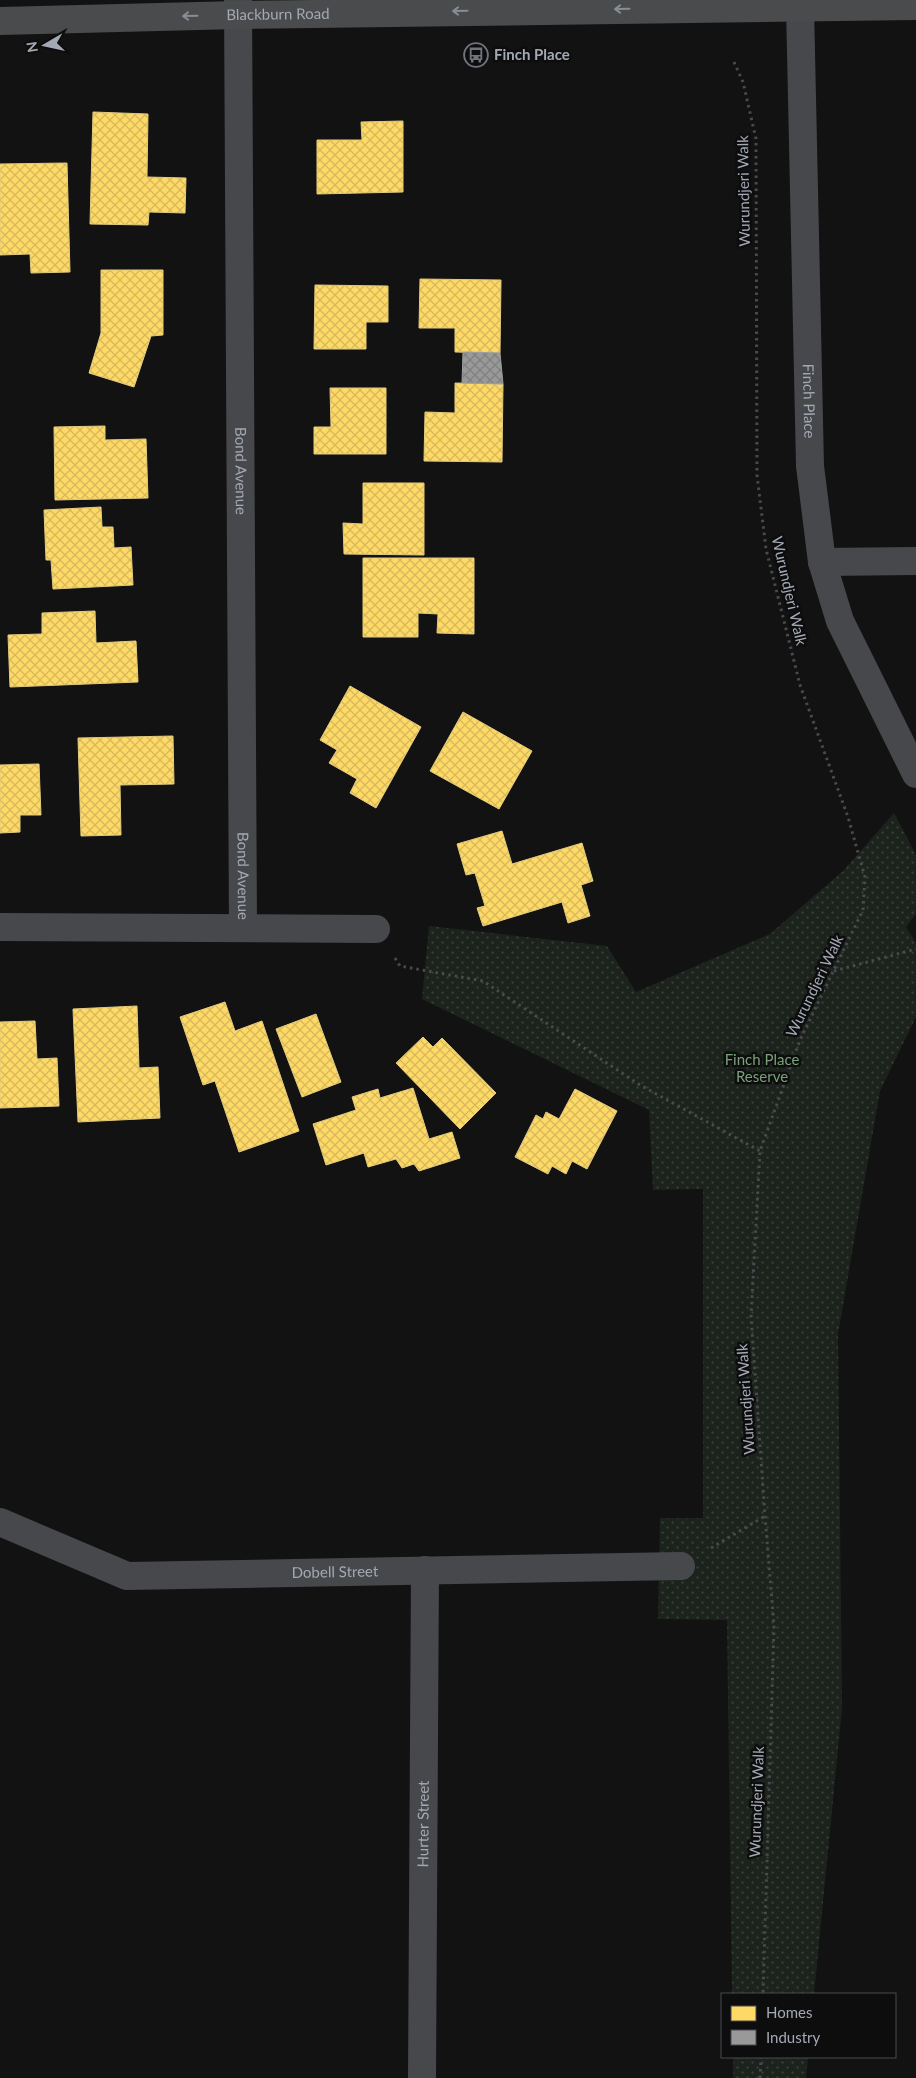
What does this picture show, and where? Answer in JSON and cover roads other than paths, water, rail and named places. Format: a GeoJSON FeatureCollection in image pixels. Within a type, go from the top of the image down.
{"type":"FeatureCollection","features":[{"type":"Feature","properties":{"kind":"main road","name":"Blackburn Road"},"geometry":{"type":"LineString","coordinates":[[0,21],[238,7],[916,6]]}},
{"type":"Feature","properties":{"kind":"street","name":"Finch Place"},"geometry":{"type":"LineString","coordinates":[[800,6],[810,466],[822,562],[840,621],[916,774]]}},
{"type":"Feature","properties":{"kind":"street","name":"Bond Avenue"},"geometry":{"type":"LineString","coordinates":[[238,7],[243,928]]}},
{"type":"Feature","properties":{"kind":"street"},"geometry":{"type":"LineString","coordinates":[[822,562],[916,561]]}},
{"type":"Feature","properties":{"kind":"street","name":"Bond Avenue"},"geometry":{"type":"LineString","coordinates":[[0,927],[376,929]]}},
{"type":"Feature","properties":{"kind":"street","name":"Dobell Street"},"geometry":{"type":"LineString","coordinates":[[0,1522],[127,1576],[681,1566]]}},
{"type":"Feature","properties":{"kind":"street","name":"Hurter Street"},"geometry":{"type":"LineString","coordinates":[[422,2078],[425,1570]]}},
{"type":"Feature","properties":{"kind":"place","name":"Finch Place"},"geometry":{"type":"Point","coordinates":[476,55]}},
{"type":"Feature","properties":{"kind":"park label","name":"Finch Place Reserve"},"geometry":{"type":"Point","coordinates":[762,1068]}}]}
